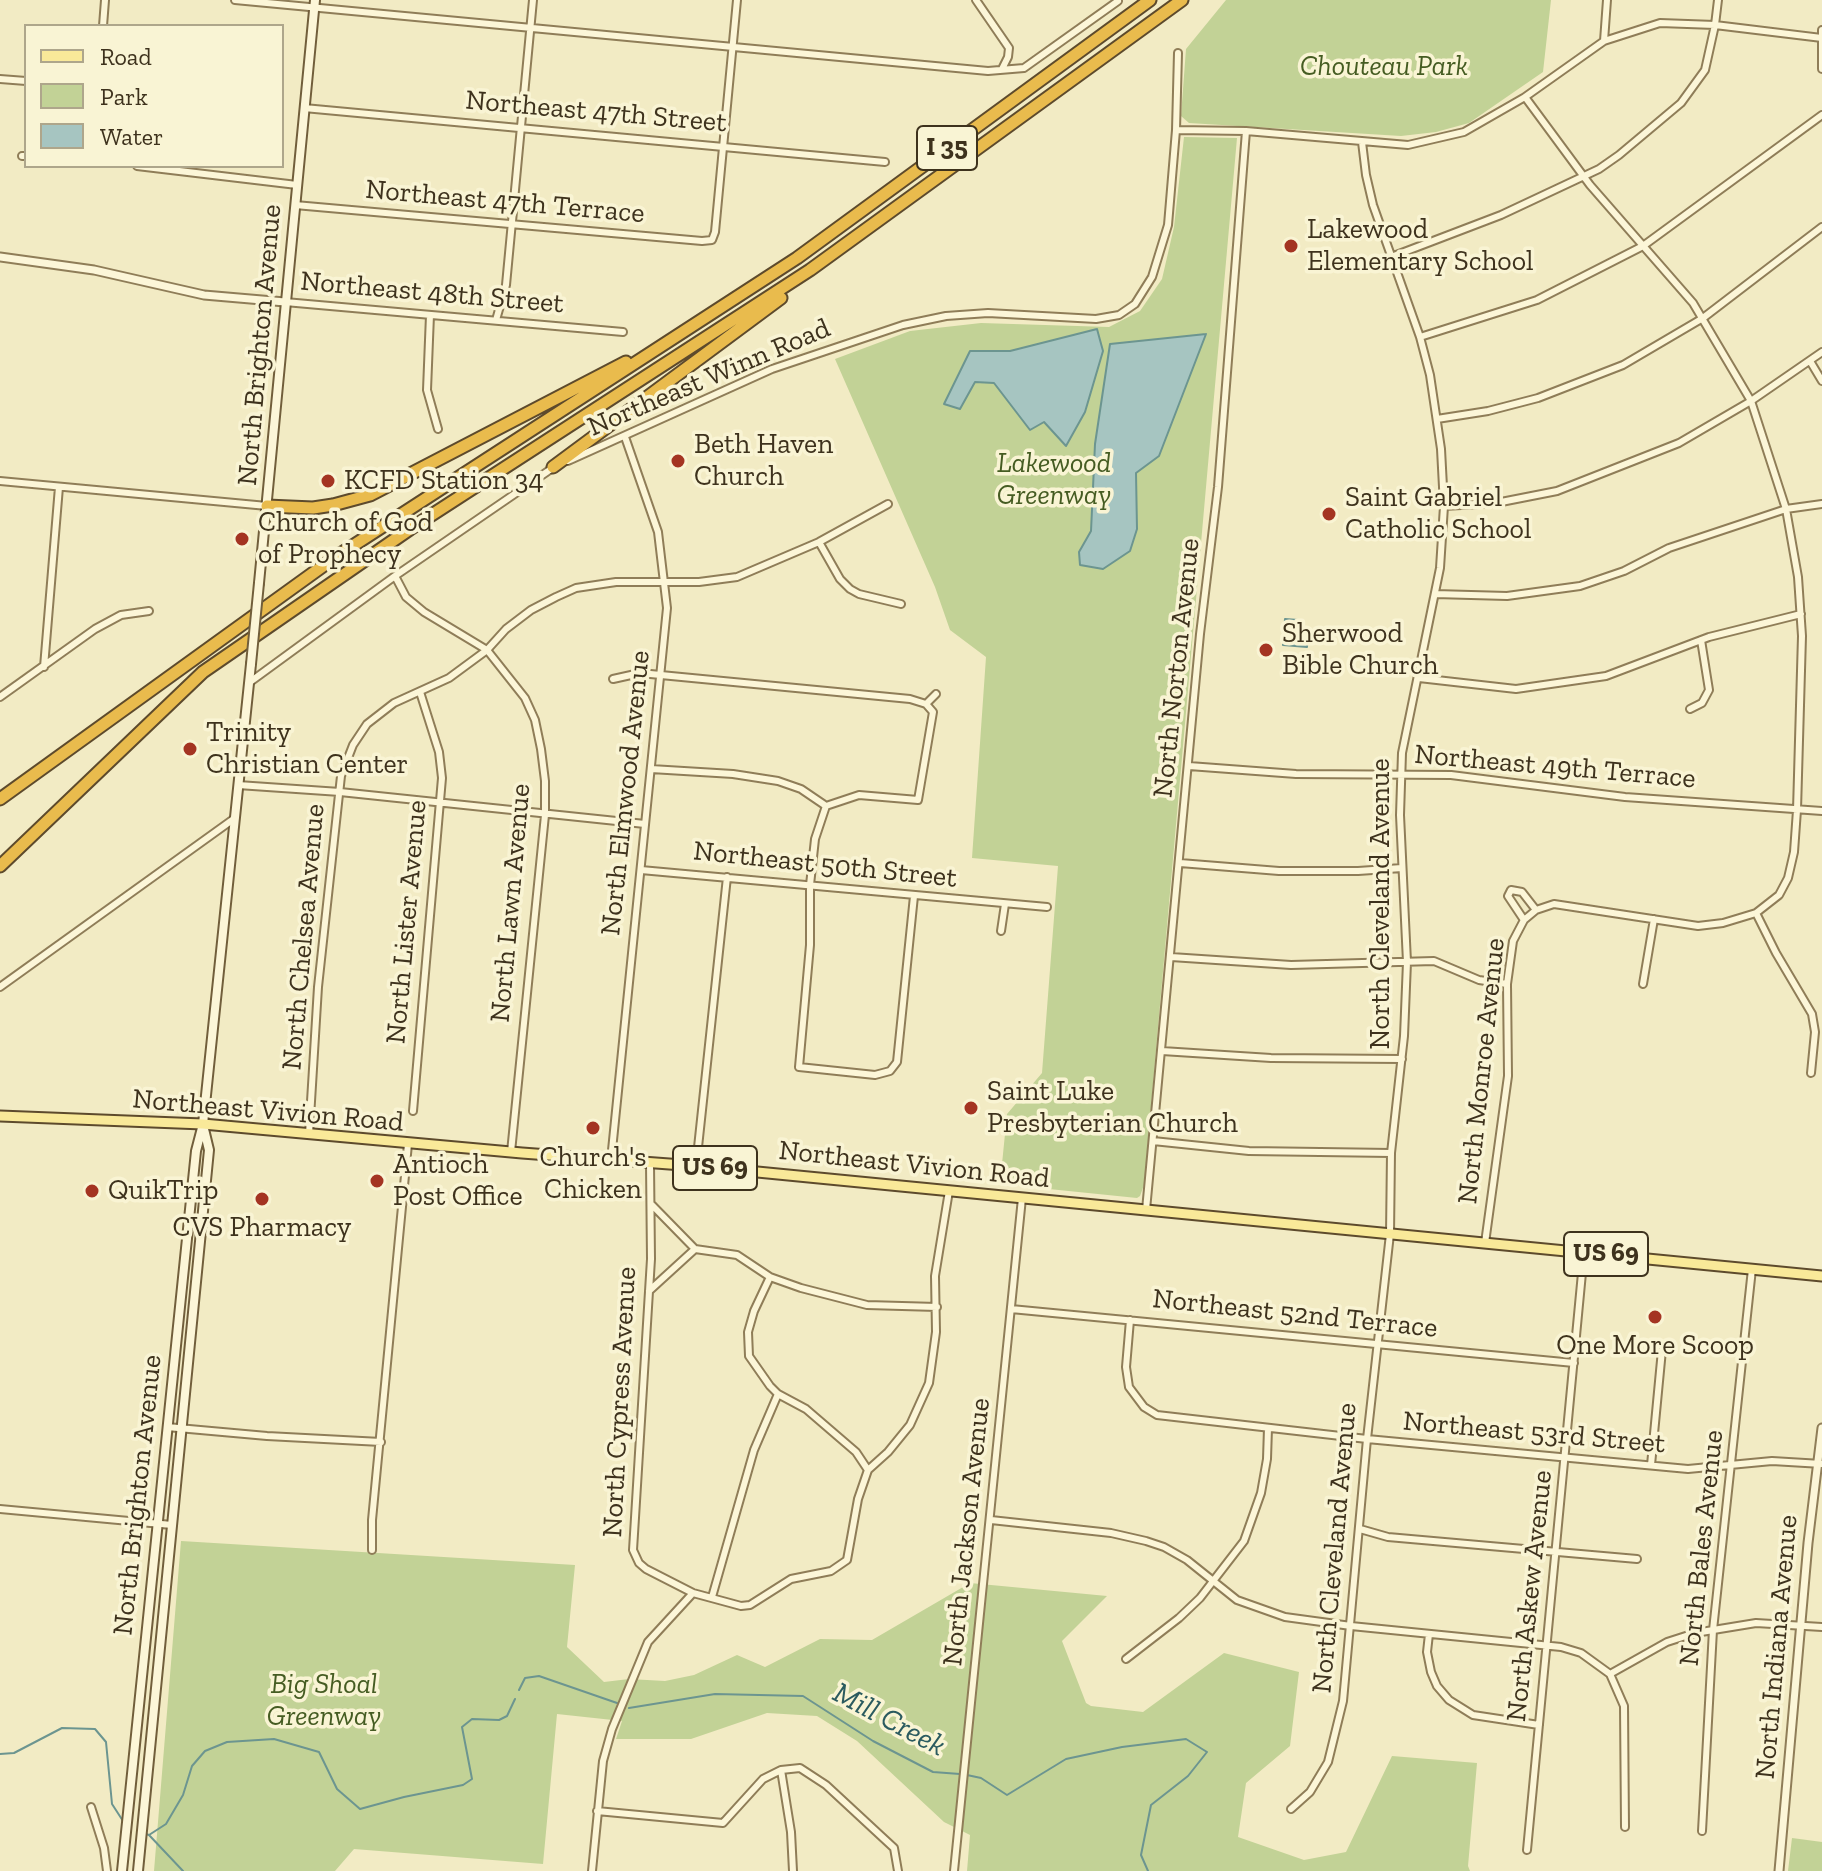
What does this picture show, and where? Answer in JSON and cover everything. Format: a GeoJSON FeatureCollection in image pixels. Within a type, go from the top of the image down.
{"type":"FeatureCollection","features":[{"type":"Feature","properties":{"kind":"highway","name":"I 35"},"geometry":{"type":"LineString","coordinates":[[2,798],[334,558],[797,258],[1150,0]]}},
{"type":"Feature","properties":{"kind":"highway","name":"I 35"},"geometry":{"type":"LineString","coordinates":[[0,864],[203,672],[410,529],[810,270],[1182,0]]}},
{"type":"Feature","properties":{"kind":"highway"},"geometry":{"type":"LineString","coordinates":[[553,467],[789,292],[810,270]]}},
{"type":"Feature","properties":{"kind":"highway"},"geometry":{"type":"LineString","coordinates":[[267,506],[313,508],[370,495],[669,341]]}},
{"type":"Feature","properties":{"kind":"main road","name":"North Brighton Avenue"},"geometry":{"type":"LineString","coordinates":[[122,1871],[196,1151],[203,1124],[250,682],[314,4]]}},
{"type":"Feature","properties":{"kind":"main road","name":"Northeast Vivion Road"},"geometry":{"type":"LineString","coordinates":[[0,1116],[203,1124],[408,1144],[696,1166],[1822,1276]]}},
{"type":"Feature","properties":{"kind":"main road","name":"North Brighton Avenue"},"geometry":{"type":"LineString","coordinates":[[138,1869],[209,1150],[203,1124]]}},
{"type":"Feature","properties":{"kind":"street"},"geometry":{"type":"LineString","coordinates":[[103,24],[105,0]]}},
{"type":"Feature","properties":{"kind":"street"},"geometry":{"type":"LineString","coordinates":[[235,0],[314,4],[959,69],[1024,68],[1118,1]]}},
{"type":"Feature","properties":{"kind":"street"},"geometry":{"type":"LineString","coordinates":[[496,320],[506,285],[533,0]]}},
{"type":"Feature","properties":{"kind":"street"},"geometry":{"type":"LineString","coordinates":[[723,145],[737,0]]}},
{"type":"Feature","properties":{"kind":"street"},"geometry":{"type":"LineString","coordinates":[[976,0],[1009,48],[1002,69]]}},
{"type":"Feature","properties":{"kind":"street"},"geometry":{"type":"LineString","coordinates":[[1604,41],[1607,0]]}},
{"type":"Feature","properties":{"kind":"street"},"geometry":{"type":"LineString","coordinates":[[1391,257],[1501,215],[1583,177],[1619,155],[1681,103],[1705,70],[1718,0]]}},
{"type":"Feature","properties":{"kind":"street"},"geometry":{"type":"LineString","coordinates":[[1176,130],[1246,131],[1408,145],[1464,132],[1525,97],[1604,41],[1660,23],[1715,25],[1822,38]]}},
{"type":"Feature","properties":{"kind":"street"},"geometry":{"type":"LineString","coordinates":[[1822,30],[1822,69]]}},
{"type":"Feature","properties":{"kind":"street","name":"Northeast Winn Road"},"geometry":{"type":"LineString","coordinates":[[250,682],[395,576],[553,467],[772,369],[903,325],[946,316],[988,313],[1096,319],[1119,315],[1135,304],[1152,277],[1168,225],[1176,130],[1178,53]]}},
{"type":"Feature","properties":{"kind":"street"},"geometry":{"type":"LineString","coordinates":[[0,79],[24,81]]}},
{"type":"Feature","properties":{"kind":"street"},"geometry":{"type":"LineString","coordinates":[[1524,920],[1508,896],[1511,890],[1522,892],[1536,910],[1563,904],[1686,925],[1719,924],[1756,913],[1783,890],[1792,862],[1797,810],[1801,614],[1786,509],[1751,401],[1703,318],[1583,177],[1525,97]]}},
{"type":"Feature","properties":{"kind":"street","name":"Northeast 47th Street"},"geometry":{"type":"LineString","coordinates":[[304,108],[885,162]]}},
{"type":"Feature","properties":{"kind":"street"},"geometry":{"type":"LineString","coordinates":[[1420,337],[1537,300],[1643,246],[1822,115]]}},
{"type":"Feature","properties":{"kind":"street","name":"North Norton Avenue"},"geometry":{"type":"LineString","coordinates":[[1146,1210],[1200,634],[1218,487],[1246,131]]}},
{"type":"Feature","properties":{"kind":"street","name":"North Cleveland Avenue"},"geometry":{"type":"LineString","coordinates":[[1291,1809],[1317,1783],[1332,1751],[1343,1701],[1390,1234],[1391,1153],[1402,1059],[1407,962],[1402,868],[1402,753],[1435,594],[1442,552],[1444,506],[1430,375],[1420,337],[1369,192],[1362,142]]}},
{"type":"Feature","properties":{"kind":"street","name":"Northeast 47th Terrace"},"geometry":{"type":"LineString","coordinates":[[295,205],[712,240],[723,145]]}},
{"type":"Feature","properties":{"kind":"street"},"geometry":{"type":"LineString","coordinates":[[154,168],[297,185]]}},
{"type":"Feature","properties":{"kind":"street"},"geometry":{"type":"LineString","coordinates":[[1437,419],[1509,406],[1567,389],[1623,365],[1703,318],[1822,227]]}},
{"type":"Feature","properties":{"kind":"street","name":"Northeast 48th Street"},"geometry":{"type":"LineString","coordinates":[[0,257],[94,270],[204,295],[623,332]]}},
{"type":"Feature","properties":{"kind":"street"},"geometry":{"type":"LineString","coordinates":[[430,315],[427,390],[438,429]]}},
{"type":"Feature","properties":{"kind":"street"},"geometry":{"type":"LineString","coordinates":[[1444,506],[1496,503],[1557,491],[1679,443],[1751,401],[1822,352]]}},
{"type":"Feature","properties":{"kind":"street"},"geometry":{"type":"LineString","coordinates":[[1810,361],[1822,381]]}},
{"type":"Feature","properties":{"kind":"street","name":"North Elmwood Avenue"},"geometry":{"type":"LineString","coordinates":[[611,1160],[667,608],[658,532],[625,437]]}},
{"type":"Feature","properties":{"kind":"street"},"geometry":{"type":"LineString","coordinates":[[0,481],[267,506]]}},
{"type":"Feature","properties":{"kind":"street"},"geometry":{"type":"LineString","coordinates":[[44,667],[59,487]]}},
{"type":"Feature","properties":{"kind":"street","name":"North Chelsea Avenue"},"geometry":{"type":"LineString","coordinates":[[309,1134],[318,987],[340,792],[348,756],[367,724],[394,703],[440,683],[467,665],[531,610],[576,588],[616,582],[699,582],[737,577],[819,542],[888,504]]}},
{"type":"Feature","properties":{"kind":"street"},"geometry":{"type":"LineString","coordinates":[[1435,594],[1507,596],[1580,586],[1624,571],[1669,548],[1786,509],[1822,504]]}},
{"type":"Feature","properties":{"kind":"street"},"geometry":{"type":"LineString","coordinates":[[819,542],[840,579],[850,589],[901,604]]}},
{"type":"Feature","properties":{"kind":"street","name":"North Lawn Avenue"},"geometry":{"type":"LineString","coordinates":[[395,576],[406,597],[424,612],[487,650],[520,690],[535,720],[544,765],[545,815],[511,1152]]}},
{"type":"Feature","properties":{"kind":"street"},"geometry":{"type":"LineString","coordinates":[[2,693],[95,629],[121,615],[149,611]]}},
{"type":"Feature","properties":{"kind":"street"},"geometry":{"type":"LineString","coordinates":[[1419,678],[1516,689],[1606,676],[1728,631],[1801,614]]}},
{"type":"Feature","properties":{"kind":"street"},"geometry":{"type":"LineString","coordinates":[[1690,709],[1702,703],[1709,690],[1701,640]]}},
{"type":"Feature","properties":{"kind":"street"},"geometry":{"type":"LineString","coordinates":[[613,679],[640,673],[910,699],[926,704],[933,712],[918,800],[859,795],[826,806],[816,830],[799,1067],[793,1072]]}},
{"type":"Feature","properties":{"kind":"street","name":"North Lister Avenue"},"geometry":{"type":"LineString","coordinates":[[413,1111],[440,803],[440,761],[420,692]]}},
{"type":"Feature","properties":{"kind":"street"},"geometry":{"type":"LineString","coordinates":[[926,704],[936,694]]}},
{"type":"Feature","properties":{"kind":"street","name":"Northeast 49th Terrace"},"geometry":{"type":"LineString","coordinates":[[1189,766],[1296,774],[1451,775],[1625,797],[1822,811]]}},
{"type":"Feature","properties":{"kind":"street"},"geometry":{"type":"LineString","coordinates":[[651,769],[733,774],[778,781],[801,789],[826,806]]}},
{"type":"Feature","properties":{"kind":"street"},"geometry":{"type":"LineString","coordinates":[[238,785],[340,792],[645,824]]}},
{"type":"Feature","properties":{"kind":"street"},"geometry":{"type":"LineString","coordinates":[[0,987],[235,818]]}},
{"type":"Feature","properties":{"kind":"street"},"geometry":{"type":"LineString","coordinates":[[1180,863],[1318,872],[1402,868]]}},
{"type":"Feature","properties":{"kind":"street","name":"Northeast 50th Street"},"geometry":{"type":"LineString","coordinates":[[641,870],[1047,907]]}},
{"type":"Feature","properties":{"kind":"street"},"geometry":{"type":"LineString","coordinates":[[696,1166],[727,877]]}},
{"type":"Feature","properties":{"kind":"street"},"geometry":{"type":"LineString","coordinates":[[799,1067],[875,1075],[890,1071],[897,1062],[914,896]]}},
{"type":"Feature","properties":{"kind":"street"},"geometry":{"type":"LineString","coordinates":[[1001,931],[1005,904]]}},
{"type":"Feature","properties":{"kind":"street","name":"North Monroe Avenue"},"geometry":{"type":"LineString","coordinates":[[1485,1243],[1508,1076],[1507,984],[1513,941],[1524,920],[1536,910]]}},
{"type":"Feature","properties":{"kind":"street"},"geometry":{"type":"LineString","coordinates":[[1756,913],[1812,1014],[1815,1032],[1811,1073]]}},
{"type":"Feature","properties":{"kind":"street"},"geometry":{"type":"LineString","coordinates":[[1643,984],[1654,919]]}},
{"type":"Feature","properties":{"kind":"street"},"geometry":{"type":"LineString","coordinates":[[1171,957],[1291,965],[1445,964],[1479,980],[1507,984]]}},
{"type":"Feature","properties":{"kind":"street"},"geometry":{"type":"LineString","coordinates":[[1162,1051],[1271,1058],[1402,1059]]}},
{"type":"Feature","properties":{"kind":"street"},"geometry":{"type":"LineString","coordinates":[[1153,1141],[1249,1151],[1391,1153]]}},
{"type":"Feature","properties":{"kind":"street"},"geometry":{"type":"LineString","coordinates":[[372,1550],[372,1520],[408,1144]]}},
{"type":"Feature","properties":{"kind":"street","name":"North Cypress Avenue"},"geometry":{"type":"LineString","coordinates":[[650,1164],[649,1291],[633,1550],[636,1559],[646,1569],[693,1593],[746,1606],[791,1579],[831,1571],[847,1560],[858,1499],[868,1470]]}},
{"type":"Feature","properties":{"kind":"street"},"geometry":{"type":"LineString","coordinates":[[770,1277],[754,1311],[747,1344],[749,1356],[778,1394],[806,1409],[856,1452],[868,1470],[900,1439],[923,1400],[934,1356],[937,1258],[949,1191]]}},
{"type":"Feature","properties":{"kind":"street","name":"North Jackson Avenue"},"geometry":{"type":"LineString","coordinates":[[954,1871],[1022,1198]]}},
{"type":"Feature","properties":{"kind":"street"},"geometry":{"type":"LineString","coordinates":[[650,1204],[695,1249],[737,1255],[770,1277],[819,1294],[867,1305],[937,1307]]}},
{"type":"Feature","properties":{"kind":"street"},"geometry":{"type":"LineString","coordinates":[[649,1291],[695,1249]]}},
{"type":"Feature","properties":{"kind":"street","name":"North Askew Avenue"},"geometry":{"type":"LineString","coordinates":[[1527,1850],[1584,1252]]}},
{"type":"Feature","properties":{"kind":"street","name":"North Bales Avenue"},"geometry":{"type":"LineString","coordinates":[[1702,1831],[1713,1630],[1752,1269]]}},
{"type":"Feature","properties":{"kind":"street","name":"Northeast 52nd Terrace"},"geometry":{"type":"LineString","coordinates":[[1011,1309],[1574,1363]]}},
{"type":"Feature","properties":{"kind":"street","name":"Northeast 53rd Street"},"geometry":{"type":"LineString","coordinates":[[1130,1320],[1127,1377],[1134,1396],[1157,1415],[1367,1439],[1702,1469],[1772,1461],[1820,1464]]}},
{"type":"Feature","properties":{"kind":"street"},"geometry":{"type":"LineString","coordinates":[[1651,1465],[1662,1350]]}},
{"type":"Feature","properties":{"kind":"street"},"geometry":{"type":"LineString","coordinates":[[712,1597],[754,1450],[778,1394]]}},
{"type":"Feature","properties":{"kind":"street"},"geometry":{"type":"LineString","coordinates":[[167,1427],[381,1442]]}},
{"type":"Feature","properties":{"kind":"street"},"geometry":{"type":"LineString","coordinates":[[1126,1659],[1179,1618],[1213,1583],[1244,1541],[1257,1509],[1267,1459],[1268,1428]]}},
{"type":"Feature","properties":{"kind":"street","name":"North Indiana Avenue"},"geometry":{"type":"LineString","coordinates":[[1779,1871],[1822,1428]]}},
{"type":"Feature","properties":{"kind":"street"},"geometry":{"type":"LineString","coordinates":[[0,1509],[172,1525]]}},
{"type":"Feature","properties":{"kind":"street"},"geometry":{"type":"LineString","coordinates":[[991,1520],[1111,1533],[1146,1541],[1187,1560],[1237,1600],[1263,1611],[1310,1622],[1547,1645],[1581,1653],[1610,1674],[1617,1686],[1625,1715],[1625,1827]]}},
{"type":"Feature","properties":{"kind":"street"},"geometry":{"type":"LineString","coordinates":[[1360,1529],[1388,1537],[1637,1559]]}},
{"type":"Feature","properties":{"kind":"street"},"geometry":{"type":"LineString","coordinates":[[592,1871],[607,1746],[648,1642],[693,1593]]}},
{"type":"Feature","properties":{"kind":"street"},"geometry":{"type":"LineString","coordinates":[[1610,1674],[1667,1642],[1713,1630],[1756,1623],[1802,1623],[1822,1627]]}},
{"type":"Feature","properties":{"kind":"street"},"geometry":{"type":"LineString","coordinates":[[1429,1634],[1427,1652],[1431,1672],[1449,1700],[1473,1715],[1539,1725]]}},
{"type":"Feature","properties":{"kind":"street"},"geometry":{"type":"LineString","coordinates":[[597,1811],[723,1823],[763,1779],[781,1770],[800,1768],[826,1785],[894,1848],[898,1871]]}},
{"type":"Feature","properties":{"kind":"street"},"geometry":{"type":"LineString","coordinates":[[781,1770],[791,1832],[793,1871]]}},
{"type":"Feature","properties":{"kind":"street"},"geometry":{"type":"LineString","coordinates":[[91,1807],[104,1848],[107,1871]]}},
{"type":"Feature","properties":{"kind":"green space","name":"Chouteau Park"},"geometry":{"type":"Polygon","coordinates":[[[1226,0],[1551,0],[1543,72],[1469,123],[1436,132],[1401,136],[1189,123],[1181,116],[1186,49],[1226,0]]]}},
{"type":"Feature","properties":{"kind":"green space","name":"Lakewood Greenway"},"geometry":{"type":"Polygon","coordinates":[[[1184,137],[1237,138],[1144,1185],[1137,1198],[1000,1184],[1007,1114],[1042,1073],[1058,866],[972,858],[986,657],[950,630],[935,587],[835,359],[910,331],[981,323],[1109,327],[1140,311],[1162,279],[1174,227],[1184,137]]]}},
{"type":"Feature","properties":{"kind":"green space","name":"Big Shoal Greenway"},"geometry":{"type":"Polygon","coordinates":[[[181,1541],[575,1565],[567,1647],[604,1682],[629,1679],[665,1681],[694,1675],[737,1655],[765,1667],[820,1639],[872,1640],[970,1583],[1107,1596],[1062,1641],[1086,1703],[1091,1706],[1143,1712],[1224,1653],[1299,1672],[1290,1746],[1246,1783],[1238,1837],[1304,1860],[1346,1852],[1392,1756],[1477,1763],[1470,1871],[967,1871],[970,1835],[944,1822],[857,1741],[817,1716],[767,1713],[691,1739],[616,1739],[622,1721],[557,1714],[543,1864],[354,1849],[335,1871],[154,1871],[181,1541]]]}},
{"type":"Feature","properties":{"kind":"green space"},"geometry":{"type":"Polygon","coordinates":[[[1792,1838],[1822,1842],[1822,1871],[1788,1871],[1792,1838]]]}},
{"type":"Feature","properties":{"kind":"water"},"geometry":{"type":"Polygon","coordinates":[[[1097,329],[1103,351],[1085,412],[1066,446],[1044,422],[1030,430],[994,383],[975,382],[960,409],[944,404],[970,351],[1010,351],[1097,329]]]}},
{"type":"Feature","properties":{"kind":"water"},"geometry":{"type":"Polygon","coordinates":[[[1206,334],[1159,456],[1136,473],[1137,529],[1130,551],[1103,569],[1080,565],[1079,552],[1091,531],[1095,444],[1110,344],[1206,334]]]}},
{"type":"Feature","properties":{"kind":"water"},"geometry":{"type":"Polygon","coordinates":[[[1285,619],[1298,620],[1297,634],[1308,636],[1307,647],[1283,645],[1285,619]]]}},
{"type":"Feature","properties":{"kind":"waterway","name":"Mill Creek"},"geometry":{"type":"LineString","coordinates":[[519,1690],[525,1678],[539,1676],[617,1703]]}},
{"type":"Feature","properties":{"kind":"waterway","name":"Mill Creek"},"geometry":{"type":"LineString","coordinates":[[629,1708],[715,1694],[803,1696],[873,1741],[933,1772],[960,1774]]}},
{"type":"Feature","properties":{"kind":"waterway","name":"Mill Creek"},"geometry":{"type":"LineString","coordinates":[[146,1834],[166,1824],[183,1795],[192,1766],[205,1751],[227,1742],[274,1739],[319,1752],[337,1789],[360,1809],[463,1785],[472,1779],[462,1727],[472,1719],[499,1720],[507,1716],[515,1699]]}},
{"type":"Feature","properties":{"kind":"waterway","name":"Mill Creek"},"geometry":{"type":"LineString","coordinates":[[0,1754],[14,1753],[62,1728],[95,1729],[106,1742],[112,1804],[123,1821]]}},
{"type":"Feature","properties":{"kind":"waterway","name":"Mill Creek"},"geometry":{"type":"LineString","coordinates":[[967,1775],[981,1778],[1007,1795],[1066,1759],[1122,1747],[1186,1739],[1207,1752],[1188,1776],[1151,1805],[1141,1855],[1148,1871]]}},
{"type":"Feature","properties":{"kind":"waterway"},"geometry":{"type":"LineString","coordinates":[[149,1835],[183,1871]]}},
{"type":"Feature","properties":{"kind":"place","name":"Lakewood Elementary School"},"geometry":{"type":"Point","coordinates":[1291,246]}},
{"type":"Feature","properties":{"kind":"place","name":"Beth Haven Church"},"geometry":{"type":"Point","coordinates":[678,461]}},
{"type":"Feature","properties":{"kind":"place","name":"KCFD Station 34"},"geometry":{"type":"Point","coordinates":[328,481]}},
{"type":"Feature","properties":{"kind":"place","name":"Saint Gabriel Catholic School"},"geometry":{"type":"Point","coordinates":[1329,514]}},
{"type":"Feature","properties":{"kind":"place","name":"Church of God of Prophecy"},"geometry":{"type":"Point","coordinates":[242,539]}},
{"type":"Feature","properties":{"kind":"place","name":"Sherwood Bible Church"},"geometry":{"type":"Point","coordinates":[1266,650]}},
{"type":"Feature","properties":{"kind":"place","name":"Trinity Christian Center"},"geometry":{"type":"Point","coordinates":[190,749]}},
{"type":"Feature","properties":{"kind":"place","name":"Saint Luke Presbyterian Church"},"geometry":{"type":"Point","coordinates":[971,1108]}},
{"type":"Feature","properties":{"kind":"place","name":"Church's Chicken"},"geometry":{"type":"Point","coordinates":[593,1128]}},
{"type":"Feature","properties":{"kind":"place","name":"Antioch Post Office"},"geometry":{"type":"Point","coordinates":[377,1181]}},
{"type":"Feature","properties":{"kind":"place","name":"QuikTrip"},"geometry":{"type":"Point","coordinates":[92,1191]}},
{"type":"Feature","properties":{"kind":"place","name":"CVS Pharmacy"},"geometry":{"type":"Point","coordinates":[262,1199]}},
{"type":"Feature","properties":{"kind":"place","name":"One More Scoop"},"geometry":{"type":"Point","coordinates":[1655,1317]}}]}
